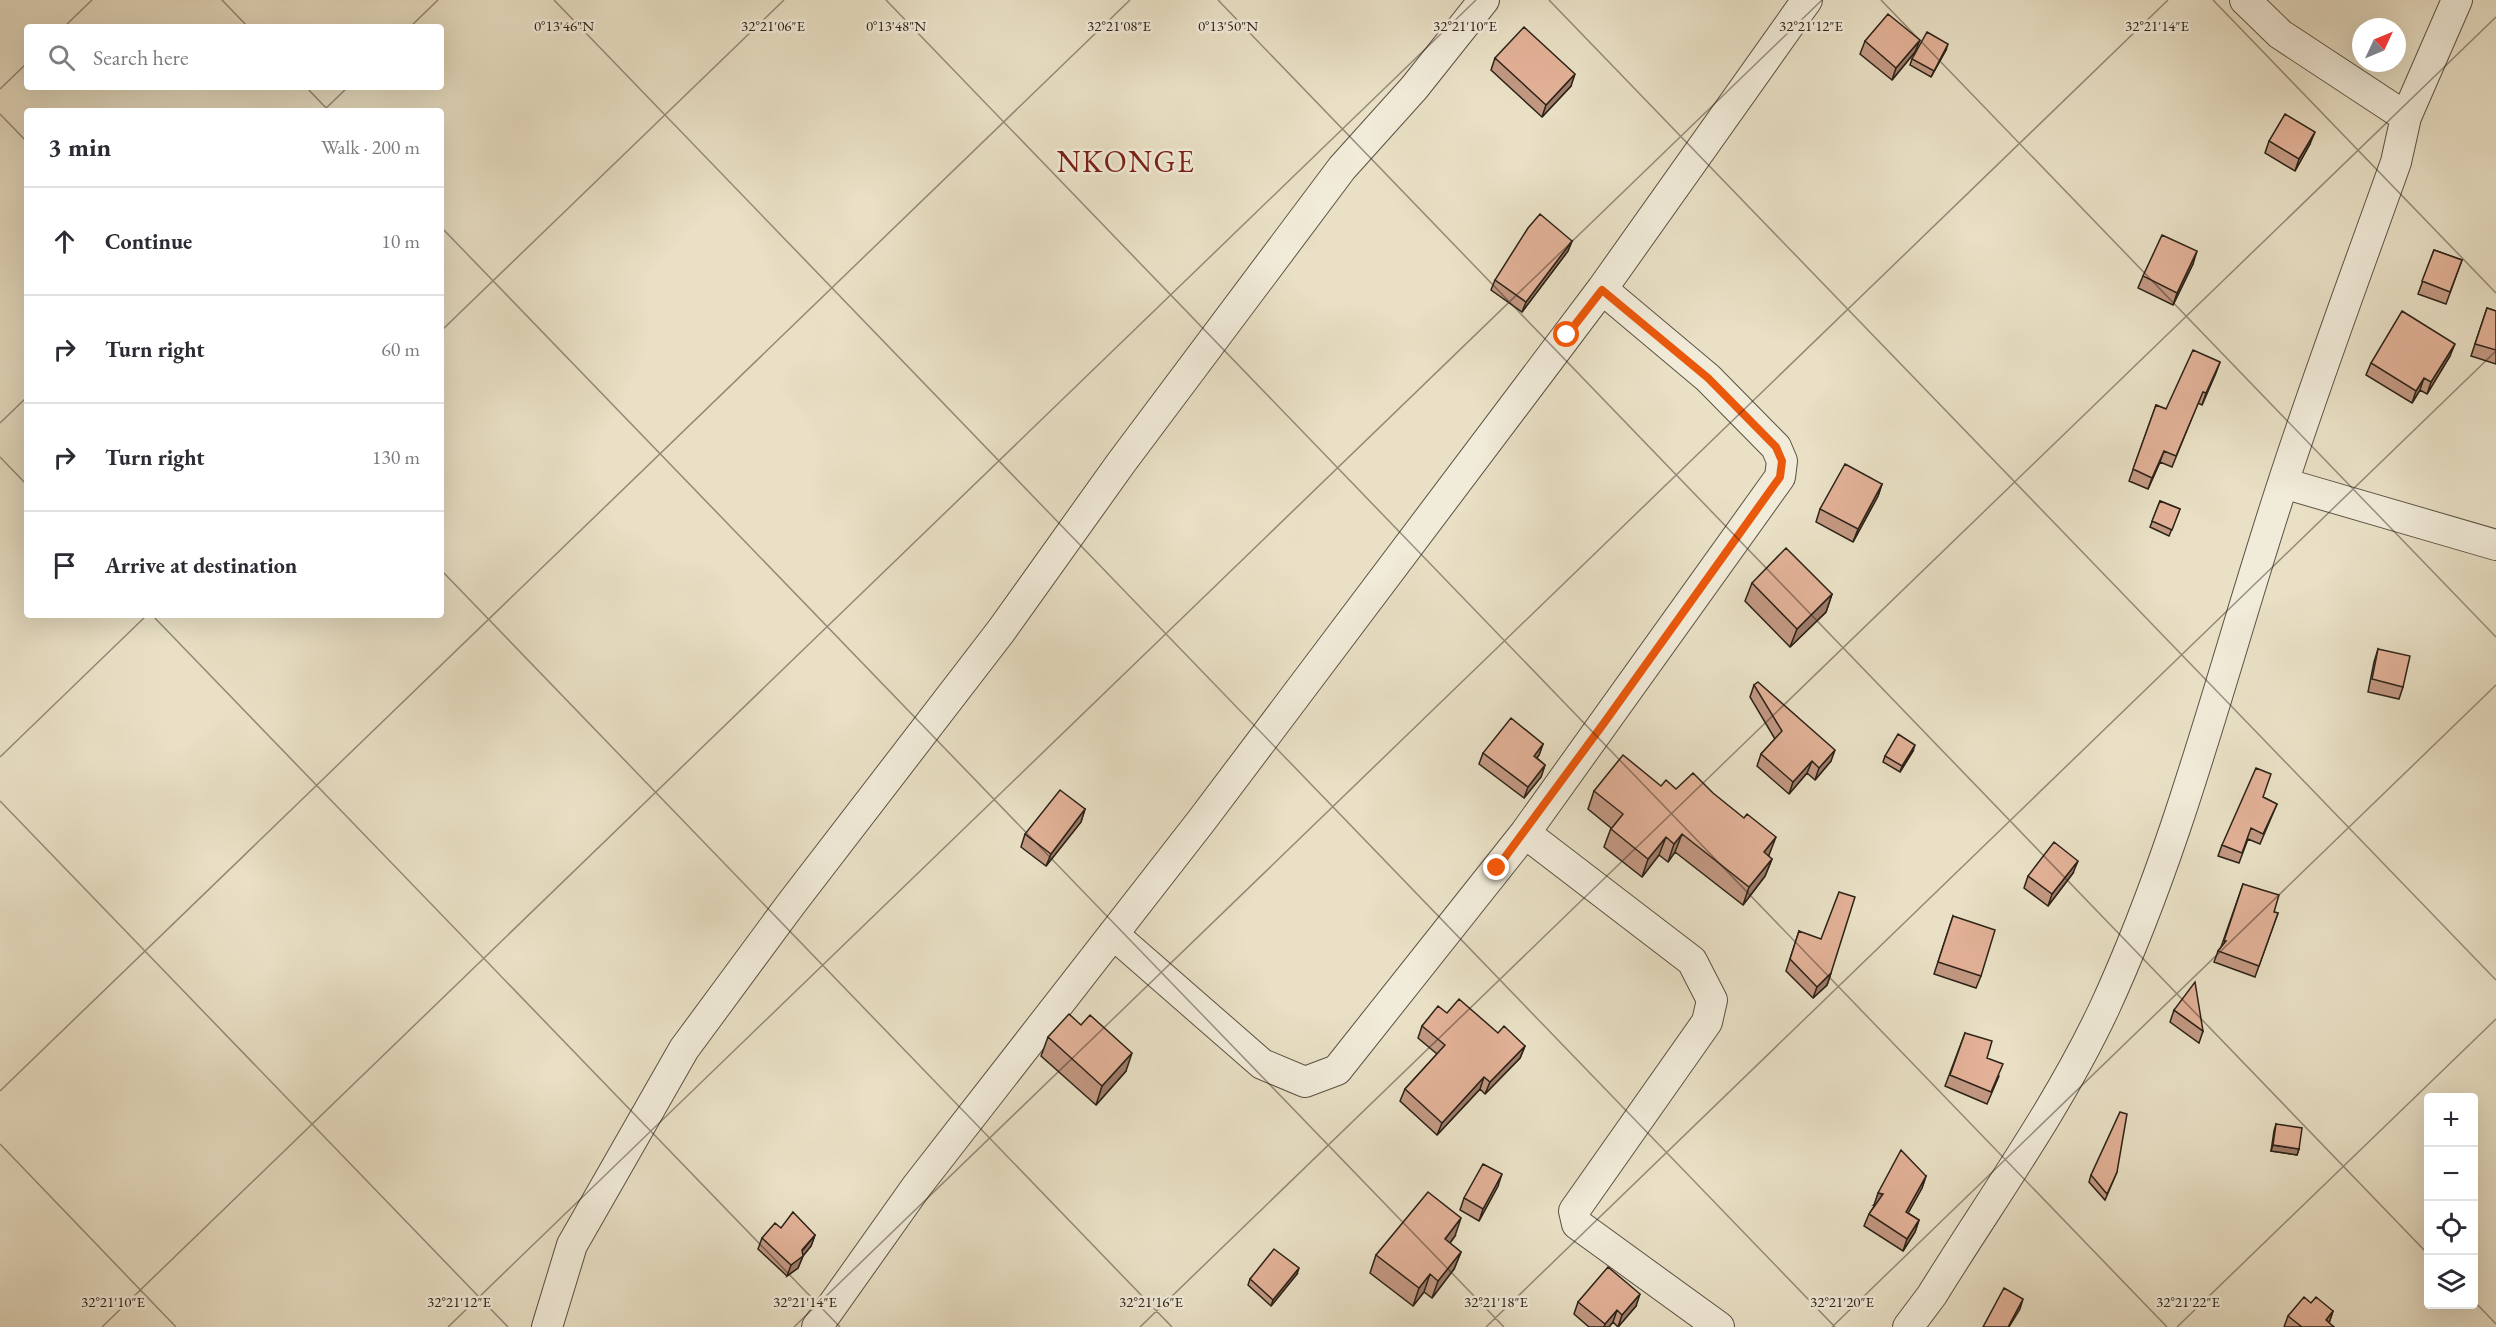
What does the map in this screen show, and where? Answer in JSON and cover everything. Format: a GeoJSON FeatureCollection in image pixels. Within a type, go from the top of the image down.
{"type":"FeatureCollection","features":[{"type":"Feature","properties":{"kind":"street"},"geometry":{"type":"LineString","coordinates":[[547,1327],[572,1245],[684,1049],[791,904],[1001,631],[1121,463],[1342,168],[1414,88],[1484,0]]}},
{"type":"Feature","properties":{"kind":"street"},"geometry":{"type":"LineString","coordinates":[[2246,0],[2280,34],[2406,117]]}},
{"type":"Feature","properties":{"kind":"street"},"geometry":{"type":"LineString","coordinates":[[1908,1327],[1932,1295],[2072,1069],[2117,980],[2160,877],[2227,670],[2283,483],[2396,162],[2406,117],[2457,0]]}},
{"type":"Feature","properties":{"kind":"street"},"geometry":{"type":"LineString","coordinates":[[817,1327],[917,1186],[1113,934],[1602,290],[1800,3]]}},
{"type":"Feature","properties":{"kind":"street"},"geometry":{"type":"LineString","coordinates":[[1113,934],[1262,1064],[1305,1082],[1337,1070],[1525,833],[1780,477],[1782,461],[1776,447],[1708,378],[1602,290]]}},
{"type":"Feature","properties":{"kind":"street"},"geometry":{"type":"LineString","coordinates":[[2283,483],[2496,544]]}},
{"type":"Feature","properties":{"kind":"street"},"geometry":{"type":"LineString","coordinates":[[1525,833],[1692,961],[1712,1000],[1707,1022],[1574,1211],[1577,1224],[1719,1327]]}},
{"type":"Feature","properties":{"kind":"building"},"geometry":{"type":"Polygon","coordinates":[[[1888,14],[1920,40],[1896,68],[1865,41],[1888,14]]]}},
{"type":"Feature","properties":{"kind":"building"},"geometry":{"type":"Polygon","coordinates":[[[1524,27],[1575,74],[1546,105],[1495,58],[1524,27]]]}},
{"type":"Feature","properties":{"kind":"building"},"geometry":{"type":"Polygon","coordinates":[[[1927,32],[1948,44],[1934,71],[1912,59],[1927,32]]]}},
{"type":"Feature","properties":{"kind":"building"},"geometry":{"type":"Polygon","coordinates":[[[2285,114],[2315,132],[2299,159],[2269,141],[2285,114]]]}},
{"type":"Feature","properties":{"kind":"building"},"geometry":{"type":"Polygon","coordinates":[[[1540,214],[1572,241],[1526,302],[1495,280],[1528,228],[1540,214]]]}},
{"type":"Feature","properties":{"kind":"building"},"geometry":{"type":"Polygon","coordinates":[[[2162,235],[2197,251],[2177,293],[2143,276],[2162,235]]]}},
{"type":"Feature","properties":{"kind":"building"},"geometry":{"type":"Polygon","coordinates":[[[2434,250],[2462,260],[2450,292],[2422,281],[2434,250]]]}},
{"type":"Feature","properties":{"kind":"building"},"geometry":{"type":"Polygon","coordinates":[[[2487,308],[2496,311],[2496,350],[2475,344],[2487,308]]]}},
{"type":"Feature","properties":{"kind":"building"},"geometry":{"type":"Polygon","coordinates":[[[2402,311],[2455,344],[2431,382],[2424,378],[2416,391],[2371,363],[2402,311]]]}},
{"type":"Feature","properties":{"kind":"building"},"geometry":{"type":"Polygon","coordinates":[[[2193,350],[2220,362],[2206,393],[2203,392],[2176,456],[2164,451],[2152,478],[2133,469],[2156,405],[2166,409],[2193,350]]]}},
{"type":"Feature","properties":{"kind":"building"},"geometry":{"type":"Polygon","coordinates":[[[1845,464],[1882,484],[1858,529],[1820,509],[1845,464]]]}},
{"type":"Feature","properties":{"kind":"building"},"geometry":{"type":"Polygon","coordinates":[[[2160,501],[2180,509],[2172,530],[2152,521],[2160,501]]]}},
{"type":"Feature","properties":{"kind":"building"},"geometry":{"type":"Polygon","coordinates":[[[1786,548],[1832,594],[1797,629],[1752,583],[1786,548]]]}},
{"type":"Feature","properties":{"kind":"building"},"geometry":{"type":"Polygon","coordinates":[[[2378,649],[2410,656],[2403,687],[2372,679],[2378,649]]]}},
{"type":"Feature","properties":{"kind":"building"},"geometry":{"type":"Polygon","coordinates":[[[1758,682],[1835,750],[1819,768],[1812,761],[1793,782],[1761,754],[1782,731],[1754,685],[1758,682]]]}},
{"type":"Feature","properties":{"kind":"building"},"geometry":{"type":"Polygon","coordinates":[[[1511,718],[1543,744],[1534,756],[1545,765],[1528,787],[1483,753],[1511,718]]]}},
{"type":"Feature","properties":{"kind":"building"},"geometry":{"type":"Polygon","coordinates":[[[1898,734],[1915,745],[1902,766],[1885,756],[1898,734]]]}},
{"type":"Feature","properties":{"kind":"building"},"geometry":{"type":"Polygon","coordinates":[[[1623,755],[1661,786],[1666,780],[1676,789],[1693,773],[1744,818],[1747,814],[1776,837],[1764,852],[1772,859],[1749,887],[1682,834],[1674,844],[1666,837],[1648,859],[1611,829],[1623,814],[1594,791],[1623,755]]]}},
{"type":"Feature","properties":{"kind":"building"},"geometry":{"type":"Polygon","coordinates":[[[2256,768],[2271,774],[2263,797],[2277,804],[2263,834],[2251,828],[2242,853],[2222,845],[2256,768]]]}},
{"type":"Feature","properties":{"kind":"building"},"geometry":{"type":"Polygon","coordinates":[[[1060,790],[1085,809],[1051,854],[1025,834],[1060,790]]]}},
{"type":"Feature","properties":{"kind":"building"},"geometry":{"type":"Polygon","coordinates":[[[2054,842],[2078,861],[2052,894],[2028,876],[2054,842]]]}},
{"type":"Feature","properties":{"kind":"building"},"geometry":{"type":"Polygon","coordinates":[[[2243,884],[2279,895],[2274,912],[2278,913],[2259,966],[2218,951],[2226,941],[2224,941],[2243,884]]]}},
{"type":"Feature","properties":{"kind":"building"},"geometry":{"type":"Polygon","coordinates":[[[1839,892],[1855,897],[1831,973],[1817,987],[1790,959],[1799,931],[1821,939],[1839,892]]]}},
{"type":"Feature","properties":{"kind":"building"},"geometry":{"type":"Polygon","coordinates":[[[1953,916],[1995,930],[1981,976],[1938,962],[1953,916]]]}},
{"type":"Feature","properties":{"kind":"building"},"geometry":{"type":"Polygon","coordinates":[[[2195,982],[2203,1031],[2174,1010],[2195,982]]]}},
{"type":"Feature","properties":{"kind":"building"},"geometry":{"type":"Polygon","coordinates":[[[1459,999],[1498,1033],[1504,1026],[1525,1046],[1490,1082],[1484,1077],[1442,1123],[1405,1089],[1445,1045],[1422,1026],[1438,1006],[1447,1013],[1459,999]]]}},
{"type":"Feature","properties":{"kind":"building"},"geometry":{"type":"Polygon","coordinates":[[[1069,1014],[1081,1025],[1090,1015],[1132,1053],[1102,1086],[1048,1037],[1069,1014]]]}},
{"type":"Feature","properties":{"kind":"building"},"geometry":{"type":"Polygon","coordinates":[[[1965,1033],[1992,1041],[1987,1058],[2003,1064],[1991,1092],[1950,1075],[1965,1033]]]}},
{"type":"Feature","properties":{"kind":"building"},"geometry":{"type":"Polygon","coordinates":[[[2120,1112],[2127,1114],[2117,1172],[2107,1194],[2091,1175],[2120,1112]]]}},
{"type":"Feature","properties":{"kind":"building"},"geometry":{"type":"Polygon","coordinates":[[[2276,1124],[2302,1128],[2299,1149],[2273,1145],[2276,1124]]]}},
{"type":"Feature","properties":{"kind":"building"},"geometry":{"type":"Polygon","coordinates":[[[1901,1150],[1926,1176],[1906,1212],[1919,1220],[1907,1239],[1869,1214],[1883,1194],[1878,1193],[1901,1150]]]}},
{"type":"Feature","properties":{"kind":"building"},"geometry":{"type":"Polygon","coordinates":[[[1483,1164],[1502,1174],[1483,1209],[1464,1198],[1483,1164]]]}},
{"type":"Feature","properties":{"kind":"building"},"geometry":{"type":"Polygon","coordinates":[[[1428,1192],[1461,1218],[1445,1239],[1461,1252],[1438,1281],[1430,1274],[1419,1288],[1376,1255],[1428,1192]]]}},
{"type":"Feature","properties":{"kind":"building"},"geometry":{"type":"Polygon","coordinates":[[[793,1212],[815,1235],[802,1250],[803,1256],[791,1265],[762,1238],[775,1223],[781,1228],[793,1212]]]}},
{"type":"Feature","properties":{"kind":"building"},"geometry":{"type":"Polygon","coordinates":[[[1274,1249],[1299,1268],[1273,1300],[1250,1279],[1274,1249]]]}},
{"type":"Feature","properties":{"kind":"building"},"geometry":{"type":"Polygon","coordinates":[[[1608,1267],[1640,1294],[1622,1315],[1617,1310],[1605,1324],[1578,1302],[1608,1267]]]}},
{"type":"Feature","properties":{"kind":"building"},"geometry":{"type":"Polygon","coordinates":[[[2004,1288],[2023,1299],[2008,1327],[1983,1327],[2004,1288]]]}},
{"type":"Feature","properties":{"kind":"building"},"geometry":{"type":"Polygon","coordinates":[[[2304,1297],[2311,1303],[2316,1297],[2333,1311],[2326,1320],[2334,1327],[2302,1327],[2288,1316],[2304,1297]]]}},
{"type":"Feature","properties":{"kind":"district","name":"NKONGE"},"geometry":{"type":"Point","coordinates":[1126,162]}},
{"type":"Feature","properties":{"kind":"route"},"geometry":{"type":"LineString","coordinates":[[1497,868],[1525,833],[1780,477],[1782,461],[1776,447],[1708,378],[1602,290],[1567,335]]}}]}
